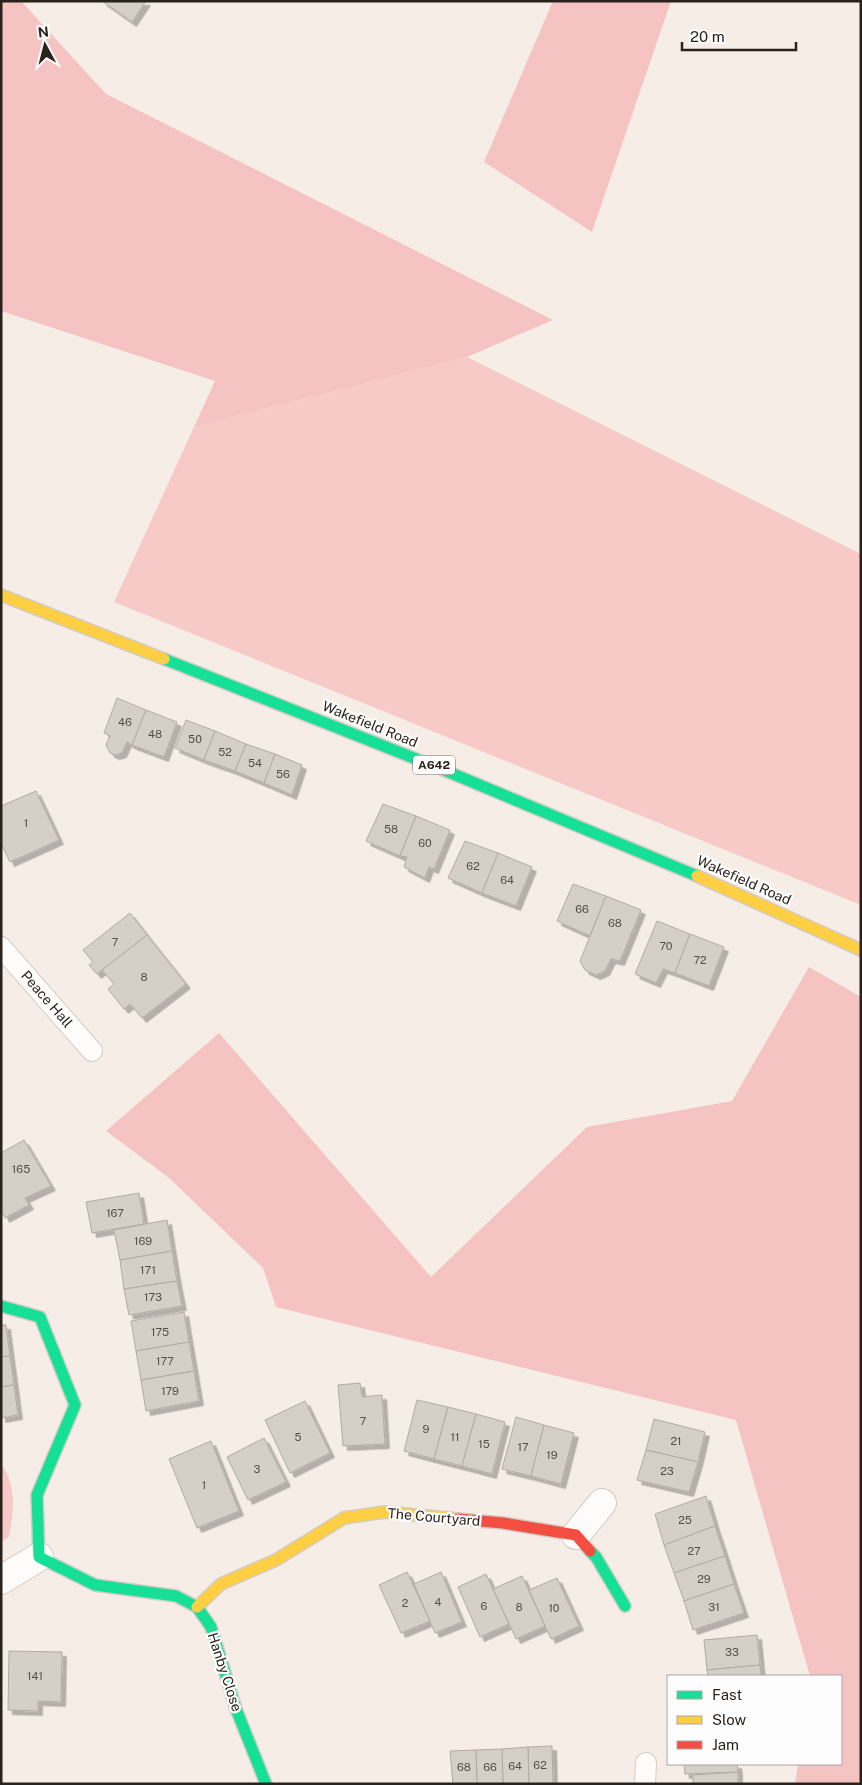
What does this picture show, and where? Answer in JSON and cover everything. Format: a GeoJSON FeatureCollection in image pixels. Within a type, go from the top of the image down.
{"type":"FeatureCollection","features":[{"type":"Feature","properties":{"kind":"main road","name":"Wakefield Road"},"geometry":{"type":"LineString","coordinates":[[1,595],[392,748],[644,852],[861,950]]}},
{"type":"Feature","properties":{"kind":"main road"},"geometry":{"type":"LineString","coordinates":[[1,1306],[40,1317],[75,1405],[37,1495],[39,1557]]}},
{"type":"Feature","properties":{"kind":"main road","name":"The Courtyard"},"geometry":{"type":"LineString","coordinates":[[197,1607],[221,1584],[276,1560],[344,1518],[384,1512],[503,1522],[576,1534]]}},
{"type":"Feature","properties":{"kind":"main road"},"geometry":{"type":"LineString","coordinates":[[576,1534],[596,1558],[625,1606]]}},
{"type":"Feature","properties":{"kind":"main road","name":"Hanby Close"},"geometry":{"type":"LineString","coordinates":[[39,1557],[95,1585],[176,1596],[197,1607],[211,1627],[236,1709],[266,1784]]}},
{"type":"Feature","properties":{"kind":"street"},"geometry":{"type":"LineString","coordinates":[[576,1534],[602,1503]]}},
{"type":"Feature","properties":{"kind":"street"},"geometry":{"type":"LineString","coordinates":[[1,1580],[39,1557]]}},
{"type":"Feature","properties":{"kind":"lane","name":"Peace Hall"},"geometry":{"type":"LineString","coordinates":[[1,947],[92,1051]]}},
{"type":"Feature","properties":{"kind":"lane"},"geometry":{"type":"LineString","coordinates":[[645,1784],[646,1763]]}},
{"type":"Feature","properties":{"kind":"shaded area"},"geometry":{"type":"Polygon","coordinates":[[[1,1],[21,1],[106,94],[553,320],[467,357],[194,427],[215,381],[1,311],[1,1]]]}},
{"type":"Feature","properties":{"kind":"shaded area"},"geometry":{"type":"Polygon","coordinates":[[[553,1],[671,1],[592,232],[484,162],[553,1]]]}},
{"type":"Feature","properties":{"kind":"shaded area"},"geometry":{"type":"Polygon","coordinates":[[[467,357],[861,554],[861,905],[114,602],[194,427],[467,357]]]}},
{"type":"Feature","properties":{"kind":"shaded area"},"geometry":{"type":"Polygon","coordinates":[[[809,967],[861,997],[861,1784],[795,1784],[798,1765],[842,1765],[842,1675],[810,1675],[736,1420],[276,1307],[263,1268],[168,1177],[106,1131],[219,1033],[431,1277],[587,1127],[732,1101],[809,967]]]}},
{"type":"Feature","properties":{"kind":"shaded area"},"geometry":{"type":"Polygon","coordinates":[[[1,1463],[10,1481],[13,1508],[9,1537],[1,1542],[1,1463]]]}},
{"type":"Feature","properties":{"kind":"building"},"geometry":{"type":"Polygon","coordinates":[[[102,1],[146,1],[132,22],[102,1]]]}},
{"type":"Feature","properties":{"kind":"building"},"geometry":{"type":"Polygon","coordinates":[[[117,698],[146,710],[132,745],[127,742],[122,753],[115,755],[110,753],[106,745],[110,736],[104,733],[117,698]]]}},
{"type":"Feature","properties":{"kind":"building"},"geometry":{"type":"Polygon","coordinates":[[[146,710],[177,722],[164,757],[132,745],[146,710]]]}},
{"type":"Feature","properties":{"kind":"building"},"geometry":{"type":"Polygon","coordinates":[[[186,720],[215,731],[204,760],[175,748],[186,720]]]}},
{"type":"Feature","properties":{"kind":"building"},"geometry":{"type":"Polygon","coordinates":[[[215,731],[246,744],[235,771],[204,760],[215,731]]]}},
{"type":"Feature","properties":{"kind":"building"},"geometry":{"type":"Polygon","coordinates":[[[246,744],[275,754],[264,783],[235,771],[246,744]]]}},
{"type":"Feature","properties":{"kind":"building"},"geometry":{"type":"Polygon","coordinates":[[[275,754],[302,765],[292,795],[264,783],[275,754]]]}},
{"type":"Feature","properties":{"kind":"building"},"geometry":{"type":"Polygon","coordinates":[[[36,791],[59,840],[10,862],[1,843],[1,806],[36,791]]]}},
{"type":"Feature","properties":{"kind":"building"},"geometry":{"type":"Polygon","coordinates":[[[383,804],[416,816],[400,856],[366,841],[383,804]]]}},
{"type":"Feature","properties":{"kind":"building"},"geometry":{"type":"Polygon","coordinates":[[[416,816],[450,830],[434,869],[429,867],[425,878],[404,867],[407,857],[400,856],[416,816]]]}},
{"type":"Feature","properties":{"kind":"building"},"geometry":{"type":"Polygon","coordinates":[[[465,841],[498,853],[482,893],[448,878],[465,841]]]}},
{"type":"Feature","properties":{"kind":"building"},"geometry":{"type":"Polygon","coordinates":[[[498,853],[532,867],[516,906],[482,893],[498,853]]]}},
{"type":"Feature","properties":{"kind":"building"},"geometry":{"type":"Polygon","coordinates":[[[573,884],[606,896],[590,936],[557,921],[573,884]]]}},
{"type":"Feature","properties":{"kind":"building"},"geometry":{"type":"Polygon","coordinates":[[[606,896],[641,910],[620,961],[611,959],[605,971],[596,975],[585,970],[580,961],[606,896]]]}},
{"type":"Feature","properties":{"kind":"building"},"geometry":{"type":"Polygon","coordinates":[[[130,913],[147,935],[97,974],[89,965],[93,962],[83,950],[130,913]]]}},
{"type":"Feature","properties":{"kind":"building"},"geometry":{"type":"Polygon","coordinates":[[[657,921],[690,934],[675,973],[663,969],[656,983],[635,974],[657,921]]]}},
{"type":"Feature","properties":{"kind":"building"},"geometry":{"type":"Polygon","coordinates":[[[690,934],[724,947],[709,986],[675,973],[690,934]]]}},
{"type":"Feature","properties":{"kind":"building"},"geometry":{"type":"Polygon","coordinates":[[[147,935],[186,984],[142,1018],[130,1004],[124,1009],[108,989],[114,984],[102,970],[147,935]]]}},
{"type":"Feature","properties":{"kind":"building"},"geometry":{"type":"Polygon","coordinates":[[[24,1140],[51,1186],[25,1198],[29,1205],[5,1218],[1,1210],[1,1153],[24,1140]]]}},
{"type":"Feature","properties":{"kind":"building"},"geometry":{"type":"Polygon","coordinates":[[[139,1193],[144,1224],[92,1233],[86,1202],[139,1193]]]}},
{"type":"Feature","properties":{"kind":"building"},"geometry":{"type":"Polygon","coordinates":[[[167,1220],[172,1251],[120,1260],[114,1230],[167,1220]]]}},
{"type":"Feature","properties":{"kind":"building"},"geometry":{"type":"Polygon","coordinates":[[[172,1251],[177,1281],[124,1289],[120,1260],[172,1251]]]}},
{"type":"Feature","properties":{"kind":"building"},"geometry":{"type":"Polygon","coordinates":[[[177,1281],[182,1306],[129,1315],[124,1289],[177,1281]]]}},
{"type":"Feature","properties":{"kind":"building"},"geometry":{"type":"Polygon","coordinates":[[[184,1312],[189,1342],[136,1351],[131,1321],[184,1312]]]}},
{"type":"Feature","properties":{"kind":"building"},"geometry":{"type":"Polygon","coordinates":[[[1,1325],[6,1325],[10,1356],[1,1357],[1,1325]]]}},
{"type":"Feature","properties":{"kind":"building"},"geometry":{"type":"Polygon","coordinates":[[[189,1342],[194,1371],[141,1380],[136,1351],[189,1342]]]}},
{"type":"Feature","properties":{"kind":"building"},"geometry":{"type":"Polygon","coordinates":[[[10,1356],[14,1385],[1,1387],[1,1357],[10,1356]]]}},
{"type":"Feature","properties":{"kind":"building"},"geometry":{"type":"Polygon","coordinates":[[[194,1371],[199,1401],[146,1411],[141,1380],[194,1371]]]}},
{"type":"Feature","properties":{"kind":"building"},"geometry":{"type":"Polygon","coordinates":[[[360,1383],[362,1397],[382,1395],[385,1444],[343,1446],[338,1385],[360,1383]]]}},
{"type":"Feature","properties":{"kind":"building"},"geometry":{"type":"Polygon","coordinates":[[[14,1385],[18,1415],[1,1418],[1,1387],[14,1385]]]}},
{"type":"Feature","properties":{"kind":"building"},"geometry":{"type":"Polygon","coordinates":[[[417,1400],[448,1407],[434,1459],[404,1451],[417,1400]]]}},
{"type":"Feature","properties":{"kind":"building"},"geometry":{"type":"Polygon","coordinates":[[[305,1401],[330,1453],[290,1473],[265,1420],[305,1401]]]}},
{"type":"Feature","properties":{"kind":"building"},"geometry":{"type":"Polygon","coordinates":[[[448,1407],[476,1414],[462,1466],[434,1459],[448,1407]]]}},
{"type":"Feature","properties":{"kind":"building"},"geometry":{"type":"Polygon","coordinates":[[[476,1414],[505,1422],[492,1474],[462,1466],[476,1414]]]}},
{"type":"Feature","properties":{"kind":"building"},"geometry":{"type":"Polygon","coordinates":[[[516,1417],[544,1425],[531,1476],[502,1469],[516,1417]]]}},
{"type":"Feature","properties":{"kind":"building"},"geometry":{"type":"Polygon","coordinates":[[[654,1419],[705,1432],[698,1462],[646,1450],[654,1419]]]}},
{"type":"Feature","properties":{"kind":"building"},"geometry":{"type":"Polygon","coordinates":[[[544,1425],[574,1433],[561,1484],[531,1476],[544,1425]]]}},
{"type":"Feature","properties":{"kind":"building"},"geometry":{"type":"Polygon","coordinates":[[[264,1438],[286,1482],[248,1500],[227,1457],[264,1438]]]}},
{"type":"Feature","properties":{"kind":"building"},"geometry":{"type":"Polygon","coordinates":[[[211,1441],[239,1511],[197,1528],[169,1459],[211,1441]]]}},
{"type":"Feature","properties":{"kind":"building"},"geometry":{"type":"Polygon","coordinates":[[[646,1450],[698,1462],[689,1492],[637,1480],[646,1450]]]}},
{"type":"Feature","properties":{"kind":"building"},"geometry":{"type":"Polygon","coordinates":[[[706,1496],[715,1526],[664,1545],[655,1514],[706,1496]]]}},
{"type":"Feature","properties":{"kind":"building"},"geometry":{"type":"Polygon","coordinates":[[[715,1526],[725,1556],[674,1573],[664,1545],[715,1526]]]}},
{"type":"Feature","properties":{"kind":"building"},"geometry":{"type":"Polygon","coordinates":[[[725,1556],[734,1584],[684,1601],[674,1573],[725,1556]]]}},
{"type":"Feature","properties":{"kind":"building"},"geometry":{"type":"Polygon","coordinates":[[[407,1572],[430,1621],[401,1633],[379,1585],[407,1572]]]}},
{"type":"Feature","properties":{"kind":"building"},"geometry":{"type":"Polygon","coordinates":[[[441,1572],[462,1622],[435,1633],[414,1584],[441,1572]]]}},
{"type":"Feature","properties":{"kind":"building"},"geometry":{"type":"Polygon","coordinates":[[[486,1574],[509,1624],[480,1637],[458,1587],[486,1574]]]}},
{"type":"Feature","properties":{"kind":"building"},"geometry":{"type":"Polygon","coordinates":[[[522,1576],[545,1626],[516,1639],[493,1589],[522,1576]]]}},
{"type":"Feature","properties":{"kind":"building"},"geometry":{"type":"Polygon","coordinates":[[[557,1578],[579,1626],[551,1639],[529,1590],[557,1578]]]}},
{"type":"Feature","properties":{"kind":"building"},"geometry":{"type":"Polygon","coordinates":[[[734,1584],[744,1613],[693,1630],[684,1601],[734,1584]]]}},
{"type":"Feature","properties":{"kind":"building"},"geometry":{"type":"Polygon","coordinates":[[[757,1635],[760,1665],[707,1670],[704,1640],[757,1635]]]}},
{"type":"Feature","properties":{"kind":"building"},"geometry":{"type":"Polygon","coordinates":[[[9,1651],[62,1652],[61,1702],[38,1701],[38,1711],[8,1710],[9,1651]]]}},
{"type":"Feature","properties":{"kind":"building"},"geometry":{"type":"Polygon","coordinates":[[[760,1665],[761,1675],[708,1675],[707,1670],[760,1665]]]}},
{"type":"Feature","properties":{"kind":"building"},"geometry":{"type":"Polygon","coordinates":[[[552,1746],[553,1784],[529,1784],[528,1747],[552,1746]]]}},
{"type":"Feature","properties":{"kind":"building"},"geometry":{"type":"Polygon","coordinates":[[[528,1747],[529,1784],[503,1784],[502,1749],[528,1747]]]}},
{"type":"Feature","properties":{"kind":"building"},"geometry":{"type":"Polygon","coordinates":[[[502,1749],[503,1784],[477,1784],[476,1750],[502,1749]]]}},
{"type":"Feature","properties":{"kind":"building"},"geometry":{"type":"Polygon","coordinates":[[[476,1750],[477,1784],[453,1784],[450,1751],[476,1750]]]}},
{"type":"Feature","properties":{"kind":"building"},"geometry":{"type":"Polygon","coordinates":[[[684,1765],[737,1765],[738,1772],[685,1774],[684,1765]]]}},
{"type":"Feature","properties":{"kind":"building"},"geometry":{"type":"Polygon","coordinates":[[[738,1772],[738,1784],[693,1784],[693,1775],[738,1772]]]}},
{"type":"Feature","properties":{"kind":"traffic: fast"},"geometry":{"type":"LineString","coordinates":[[164,659],[434,766],[697,876]]}},
{"type":"Feature","properties":{"kind":"traffic: fast"},"geometry":{"type":"LineString","coordinates":[[1,1306],[40,1317],[75,1405],[37,1495],[39,1557],[95,1585],[176,1596],[197,1607],[211,1627],[236,1709],[266,1784]]}},
{"type":"Feature","properties":{"kind":"traffic: fast"},"geometry":{"type":"LineString","coordinates":[[590,1551],[596,1557],[625,1606]]}},
{"type":"Feature","properties":{"kind":"traffic: slow"},"geometry":{"type":"LineString","coordinates":[[1,595],[164,659]]}},
{"type":"Feature","properties":{"kind":"traffic: slow"},"geometry":{"type":"LineString","coordinates":[[697,876],[861,950]]}},
{"type":"Feature","properties":{"kind":"traffic: slow"},"geometry":{"type":"LineString","coordinates":[[197,1607],[221,1584],[276,1560],[344,1518],[384,1512],[458,1519]]}},
{"type":"Feature","properties":{"kind":"traffic: jam"},"geometry":{"type":"LineString","coordinates":[[458,1519],[503,1523],[576,1535],[590,1551]]}}]}
